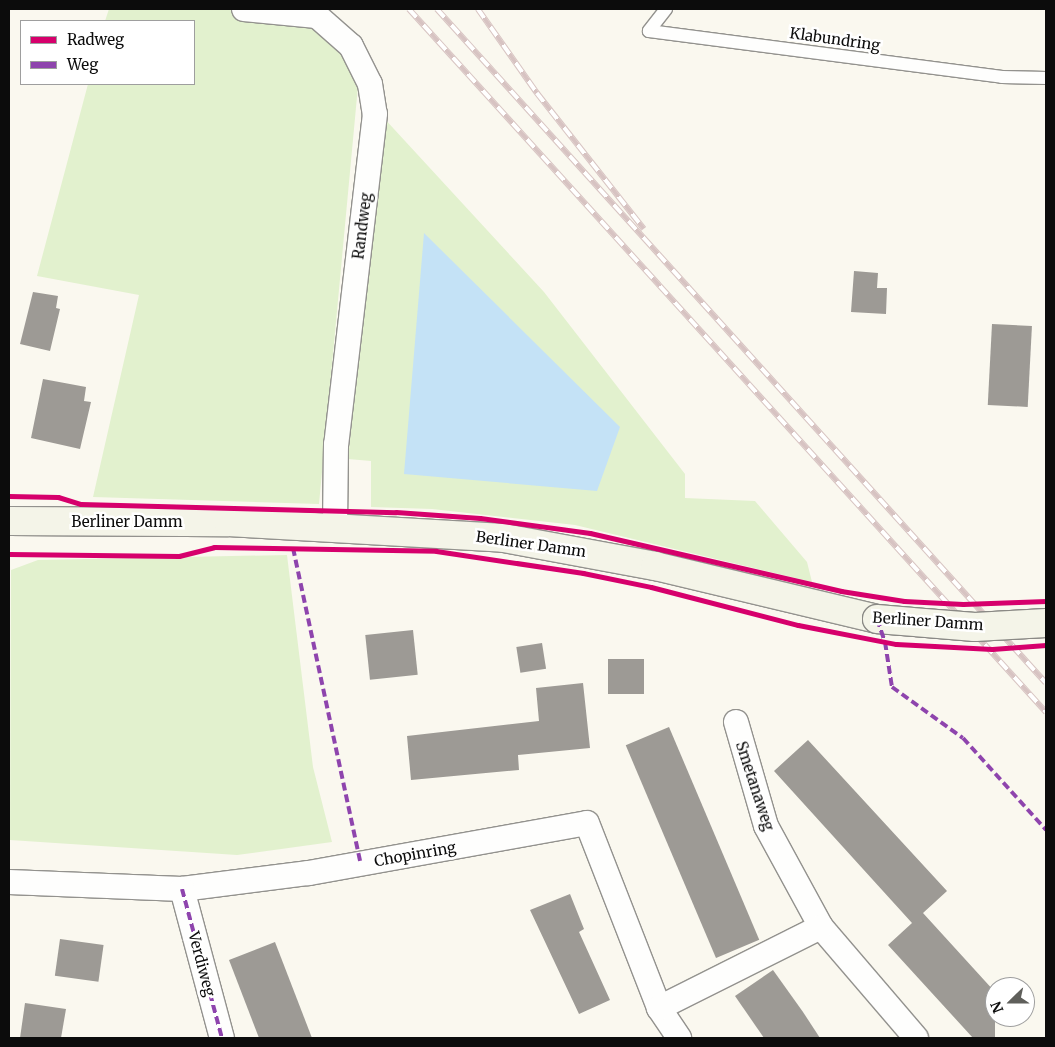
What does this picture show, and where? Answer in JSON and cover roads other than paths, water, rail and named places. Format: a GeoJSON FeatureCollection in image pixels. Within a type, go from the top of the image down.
{"type":"FeatureCollection","features":[{"type":"Feature","properties":{"kind":"main road","name":"Berliner Damm"},"geometry":{"type":"LineString","coordinates":[[9,521],[228,522],[504,538],[587,551],[877,619],[975,627],[1046,623]]}},
{"type":"Feature","properties":{"kind":"street","name":"Randweg"},"geometry":{"type":"LineString","coordinates":[[244,9],[313,13],[351,46],[370,84],[375,114],[336,444],[335,527]]}},
{"type":"Feature","properties":{"kind":"street","name":"Smetanaweg"},"geometry":{"type":"LineString","coordinates":[[736,722],[766,826],[821,928],[916,1038]]}},
{"type":"Feature","properties":{"kind":"street","name":"Chopinring"},"geometry":{"type":"LineString","coordinates":[[9,882],[182,889],[309,873],[587,822],[659,1008],[678,1038]]}},
{"type":"Feature","properties":{"kind":"street","name":"Verdiweg"},"geometry":{"type":"LineString","coordinates":[[182,889],[222,1038]]}},
{"type":"Feature","properties":{"kind":"street"},"geometry":{"type":"LineString","coordinates":[[659,1008],[821,928]]}},
{"type":"Feature","properties":{"kind":"lane","name":"Klabundring"},"geometry":{"type":"LineString","coordinates":[[666,9],[649,31],[1002,78],[1046,78]]}},
{"type":"Feature","properties":{"kind":"water"},"geometry":{"type":"Polygon","coordinates":[[[424,233],[620,427],[597,491],[404,474],[424,233]]]}},
{"type":"Feature","properties":{"kind":"railway"},"geometry":{"type":"LineString","coordinates":[[409,9],[1046,712]]}},
{"type":"Feature","properties":{"kind":"railway"},"geometry":{"type":"LineString","coordinates":[[437,9],[1046,683]]}},
{"type":"Feature","properties":{"kind":"railway"},"geometry":{"type":"LineString","coordinates":[[478,9],[537,93],[644,229]]}}]}
